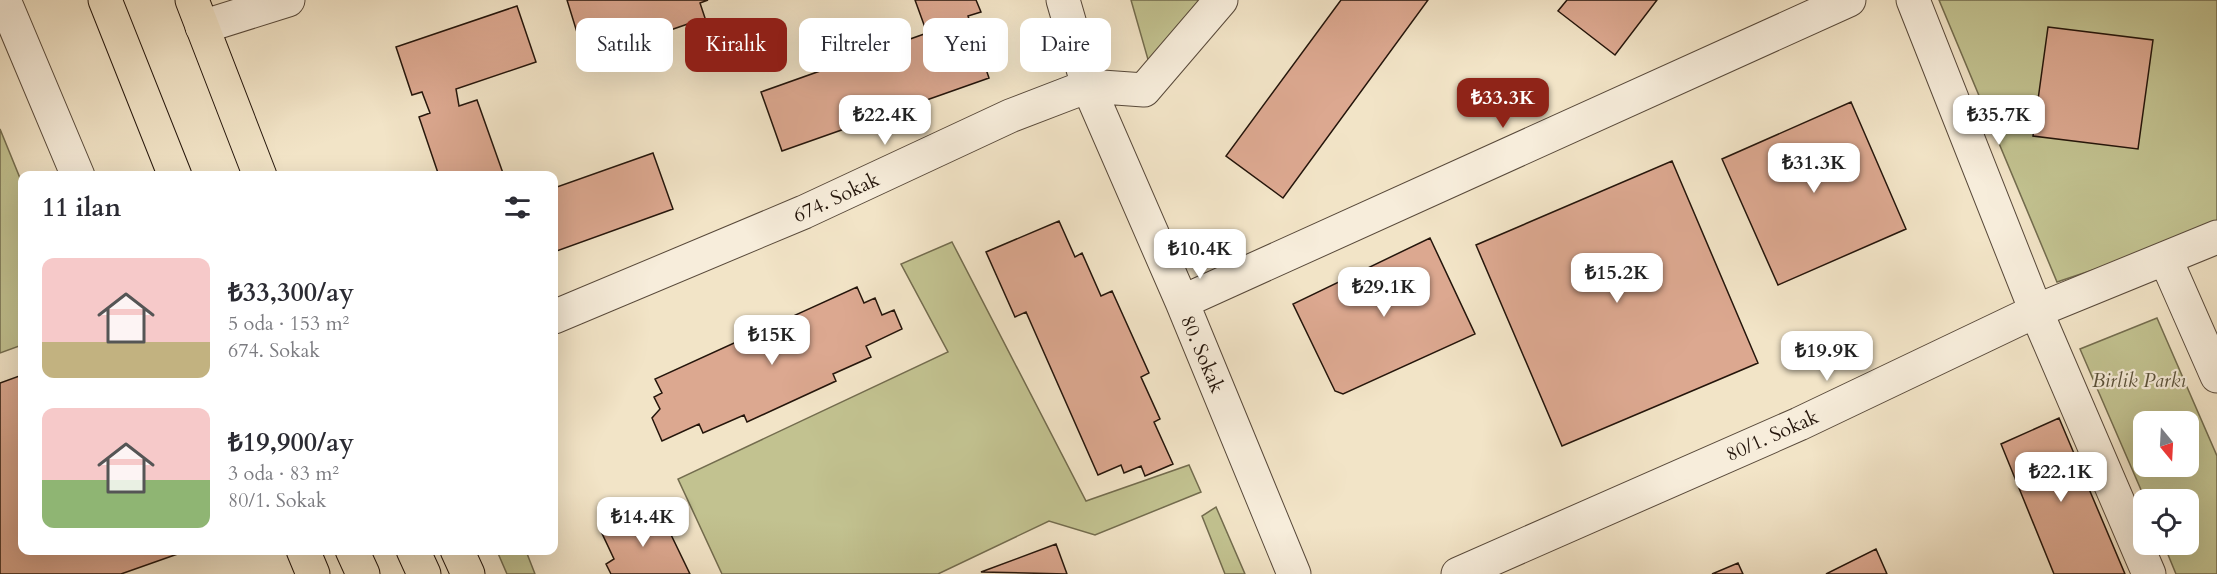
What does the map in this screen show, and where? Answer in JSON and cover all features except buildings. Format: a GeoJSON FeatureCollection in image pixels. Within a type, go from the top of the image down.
{"type":"FeatureCollection","features":[{"type":"Feature","properties":{"kind":"highway"},"geometry":{"type":"LineString","coordinates":[[105,0],[173,171]]}},
{"type":"Feature","properties":{"kind":"highway"},"geometry":{"type":"LineString","coordinates":[[197,14],[258,171]]}},
{"type":"Feature","properties":{"kind":"highway"},"geometry":{"type":"LineString","coordinates":[[305,555],[313,574]]}},
{"type":"Feature","properties":{"kind":"highway"},"geometry":{"type":"LineString","coordinates":[[354,555],[363,574]]}},
{"type":"Feature","properties":{"kind":"highway"},"geometry":{"type":"LineString","coordinates":[[415,555],[424,574]]}},
{"type":"Feature","properties":{"kind":"highway"},"geometry":{"type":"LineString","coordinates":[[459,555],[468,574]]}},
{"type":"Feature","properties":{"kind":"street"},"geometry":{"type":"LineString","coordinates":[[4,0],[76,171]]}},
{"type":"Feature","properties":{"kind":"street"},"geometry":{"type":"LineString","coordinates":[[197,14],[288,0]]}},
{"type":"Feature","properties":{"kind":"street","name":"80. Sokak"},"geometry":{"type":"LineString","coordinates":[[1063,0],[1088,86],[1182,302],[1294,574]]}},
{"type":"Feature","properties":{"kind":"street","name":"674. Sokak"},"geometry":{"type":"LineString","coordinates":[[558,315],[804,213],[1010,116],[1088,86],[1144,90],[1221,0]]}},
{"type":"Feature","properties":{"kind":"street"},"geometry":{"type":"LineString","coordinates":[[1913,0],[2036,311],[2149,574]]}},
{"type":"Feature","properties":{"kind":"street"},"geometry":{"type":"LineString","coordinates":[[1182,302],[1845,1]]}},
{"type":"Feature","properties":{"kind":"street","name":"80/1. Sokak"},"geometry":{"type":"LineString","coordinates":[[1458,574],[1799,424],[2036,311],[2166,260],[2217,237]]}},
{"type":"Feature","properties":{"kind":"street"},"geometry":{"type":"LineString","coordinates":[[2166,260],[2217,376]]}},
{"type":"Feature","properties":{"kind":"green space"},"geometry":{"type":"Polygon","coordinates":[[[1131,0],[1199,0],[1149,63],[1131,0]]]}},
{"type":"Feature","properties":{"kind":"green space"},"geometry":{"type":"Polygon","coordinates":[[[1939,0],[2217,0],[2217,221],[2170,244],[2057,282],[1939,0]]]}},
{"type":"Feature","properties":{"kind":"green space"},"geometry":{"type":"Polygon","coordinates":[[[0,129],[18,173],[18,346],[0,353],[0,129]]]}},
{"type":"Feature","properties":{"kind":"green space"},"geometry":{"type":"Polygon","coordinates":[[[952,242],[1086,501],[1189,465],[1201,492],[1095,535],[1049,521],[938,574],[722,574],[678,479],[948,352],[901,264],[952,242]]]}},
{"type":"Feature","properties":{"kind":"green space","name":"Birlik Parkı"},"geometry":{"type":"Polygon","coordinates":[[[2157,318],[2197,411],[2133,411],[2133,471],[2080,349],[2157,318]]]}},
{"type":"Feature","properties":{"kind":"green space","name":"Birlik Parkı"},"geometry":{"type":"Polygon","coordinates":[[[2199,415],[2217,456],[2217,574],[2176,574],[2168,555],[2199,555],[2199,489],[2141,489],[2135,477],[2199,477],[2199,415]]]}},
{"type":"Feature","properties":{"kind":"green space"},"geometry":{"type":"Polygon","coordinates":[[[1216,507],[1245,574],[1225,574],[1202,516],[1216,507]]]}},
{"type":"Feature","properties":{"kind":"green space"},"geometry":{"type":"Polygon","coordinates":[[[499,555],[528,555],[535,574],[507,574],[499,555]]]}}]}
